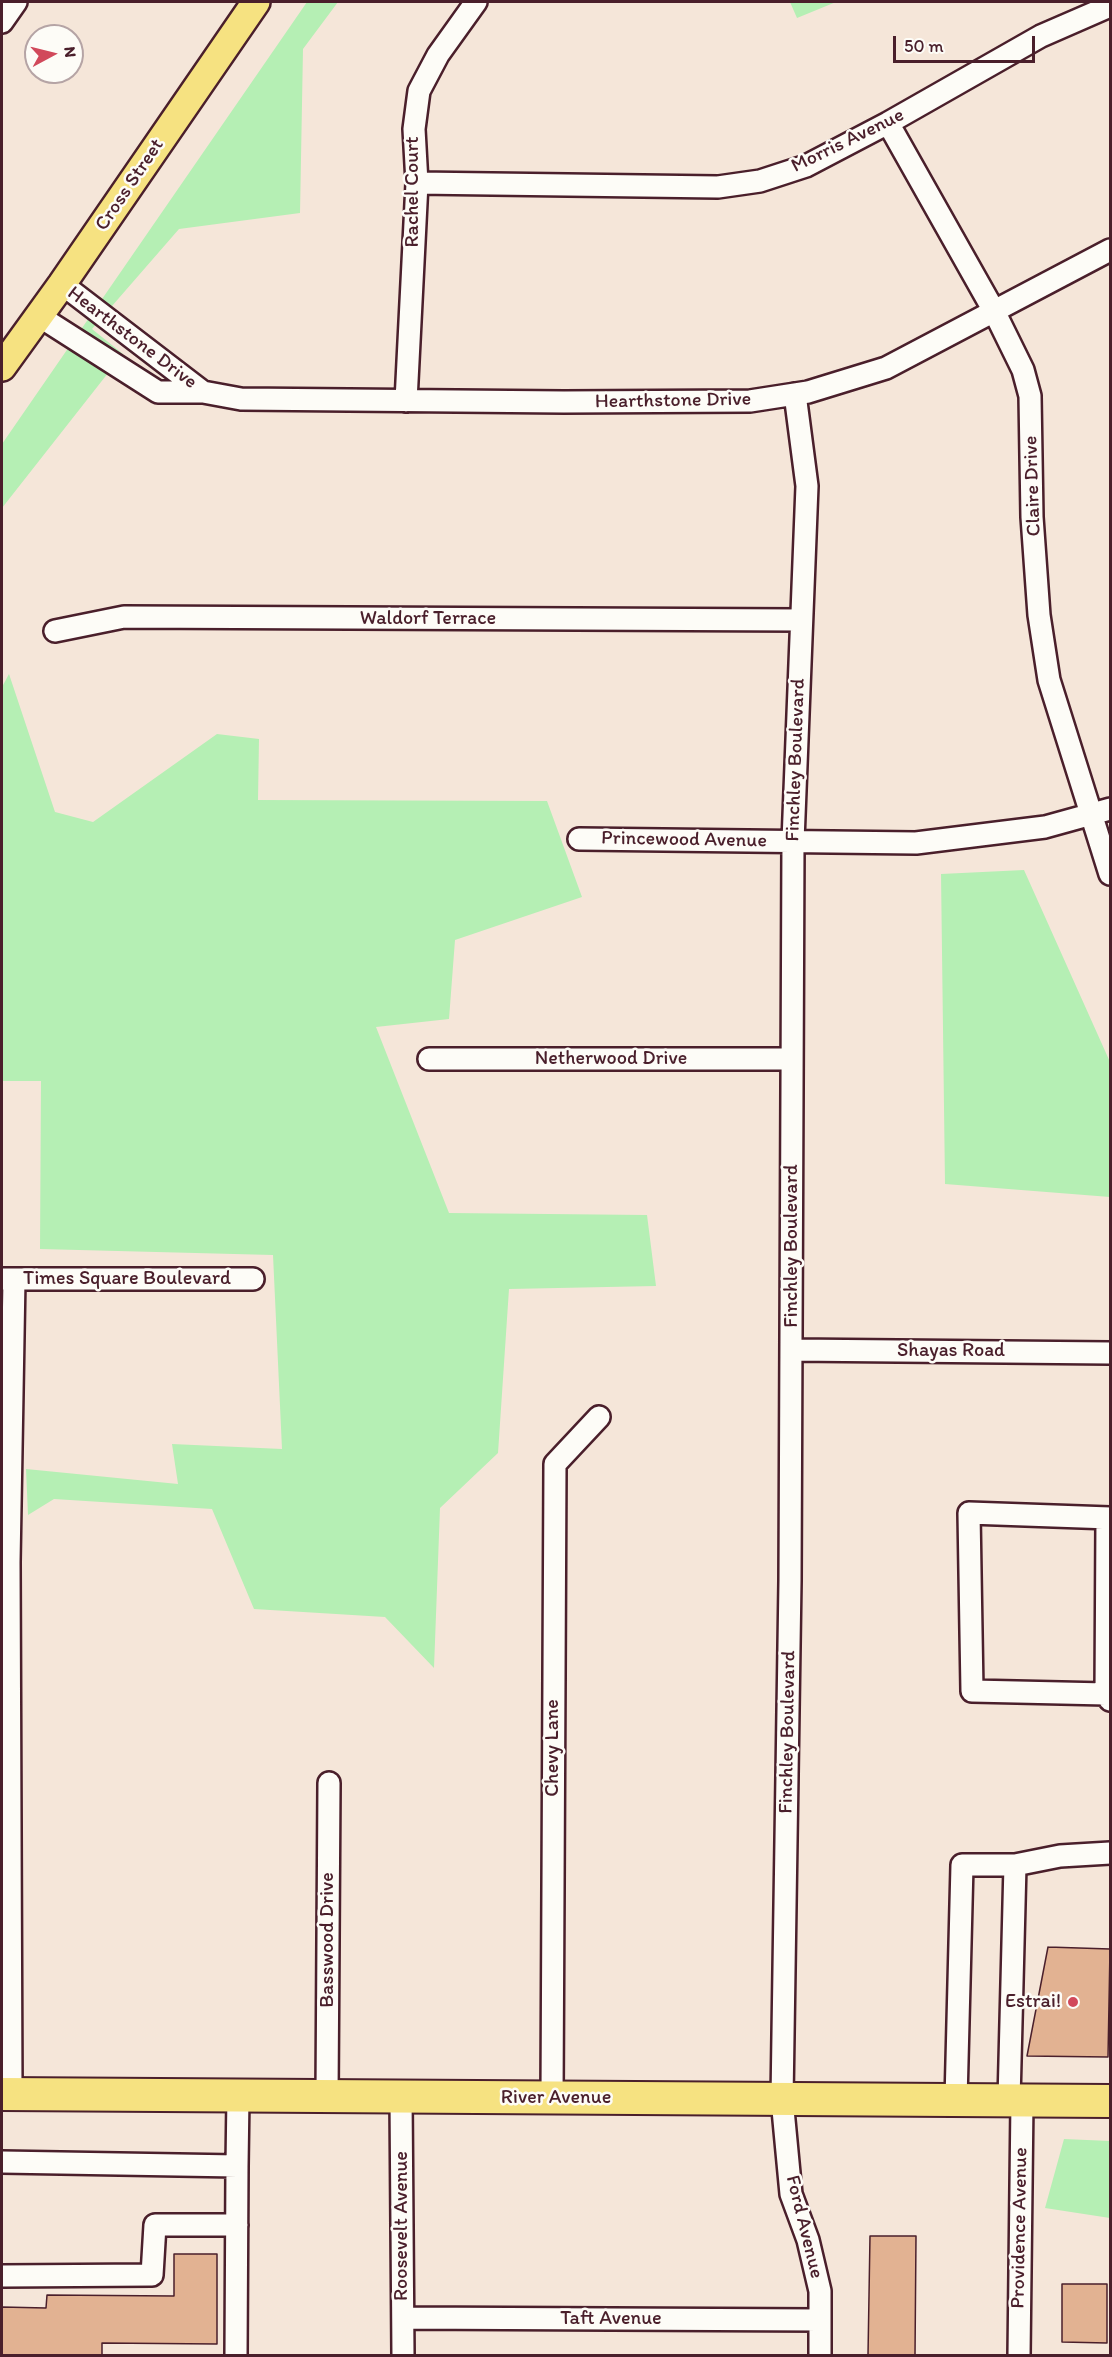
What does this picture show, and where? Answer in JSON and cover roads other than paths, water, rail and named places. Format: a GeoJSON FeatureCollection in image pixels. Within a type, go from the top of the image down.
{"type":"FeatureCollection","features":[{"type":"Feature","properties":{"kind":"highway","name":"River Avenue"},"geometry":{"type":"LineString","coordinates":[[6,2094],[1110,2101]]}},
{"type":"Feature","properties":{"kind":"main road","name":"Cross Street"},"geometry":{"type":"LineString","coordinates":[[2,368],[256,2]]}},
{"type":"Feature","properties":{"kind":"street"},"geometry":{"type":"LineString","coordinates":[[2,22],[16,2]]}},
{"type":"Feature","properties":{"kind":"street","name":"Rachel Court"},"geometry":{"type":"LineString","coordinates":[[406,400],[417,183],[414,129],[419,91],[438,55],[476,2]]}},
{"type":"Feature","properties":{"kind":"street","name":"Morris Avenue"},"geometry":{"type":"LineString","coordinates":[[417,183],[718,187],[760,181],[806,166],[888,123],[1041,36],[1110,6]]}},
{"type":"Feature","properties":{"kind":"street","name":"Claire Drive"},"geometry":{"type":"LineString","coordinates":[[888,123],[994,311],[1023,369],[1030,396],[1032,517],[1039,615],[1049,680],[1089,814],[1110,874]]}},
{"type":"Feature","properties":{"kind":"street","name":"Hearthstone Drive"},"geometry":{"type":"LineString","coordinates":[[39,316],[158,392],[203,392],[241,399],[750,401],[795,394],[886,368],[1110,250]]}},
{"type":"Feature","properties":{"kind":"street","name":"Hearthstone Drive"},"geometry":{"type":"LineString","coordinates":[[62,284],[203,392]]}},
{"type":"Feature","properties":{"kind":"street","name":"Finchley Boulevard"},"geometry":{"type":"LineString","coordinates":[[782,2099],[792,1350],[793,841],[807,486],[795,394]]}},
{"type":"Feature","properties":{"kind":"street","name":"Waldorf Terrace"},"geometry":{"type":"LineString","coordinates":[[55,631],[124,617],[801,620]]}},
{"type":"Feature","properties":{"kind":"street","name":"Princewood Avenue"},"geometry":{"type":"LineString","coordinates":[[579,838],[916,843],[1045,827],[1110,809]]}},
{"type":"Feature","properties":{"kind":"street","name":"Netherwood Drive"},"geometry":{"type":"LineString","coordinates":[[429,1059],[792,1059]]}},
{"type":"Feature","properties":{"kind":"street"},"geometry":{"type":"LineString","coordinates":[[6,2094],[5,1562],[8,1279]]}},
{"type":"Feature","properties":{"kind":"street","name":"Times Square Boulevard"},"geometry":{"type":"LineString","coordinates":[[8,1279],[253,1280]]}},
{"type":"Feature","properties":{"kind":"street","name":"Shayas Road"},"geometry":{"type":"LineString","coordinates":[[792,1350],[1110,1353]]}},
{"type":"Feature","properties":{"kind":"street","name":"Chevy Lane"},"geometry":{"type":"LineString","coordinates":[[552,2098],[555,1464],[599,1417]]}},
{"type":"Feature","properties":{"kind":"street"},"geometry":{"type":"LineString","coordinates":[[969,1513],[1109,1518],[1108,1697],[972,1691],[969,1513]]}},
{"type":"Feature","properties":{"kind":"street","name":"Basswood Drive"},"geometry":{"type":"LineString","coordinates":[[327,2096],[329,1783]]}},
{"type":"Feature","properties":{"kind":"street"},"geometry":{"type":"LineString","coordinates":[[956,2100],[962,1865],[1015,1865],[1059,1856],[1110,1853]]}},
{"type":"Feature","properties":{"kind":"street","name":"Providence Avenue"},"geometry":{"type":"LineString","coordinates":[[1015,1865],[1015,2101],[1019,2355]]}},
{"type":"Feature","properties":{"kind":"street"},"geometry":{"type":"LineString","coordinates":[[236,2355],[238,2096]]}},
{"type":"Feature","properties":{"kind":"street","name":"Roosevelt Avenue"},"geometry":{"type":"LineString","coordinates":[[401,2097],[403,2355]]}},
{"type":"Feature","properties":{"kind":"street","name":"Ford Avenue"},"geometry":{"type":"LineString","coordinates":[[782,2099],[791,2194],[808,2240],[820,2291],[820,2355]]}},
{"type":"Feature","properties":{"kind":"street"},"geometry":{"type":"LineString","coordinates":[[2,2162],[237,2166]]}},
{"type":"Feature","properties":{"kind":"street"},"geometry":{"type":"LineString","coordinates":[[2,2276],[152,2275],[155,2225],[237,2225]]}},
{"type":"Feature","properties":{"kind":"street","name":"Taft Avenue"},"geometry":{"type":"LineString","coordinates":[[403,2318],[820,2320]]}},
{"type":"Feature","properties":{"kind":"place","name":"Estrai!"},"geometry":{"type":"Point","coordinates":[1073,2002]}}]}
